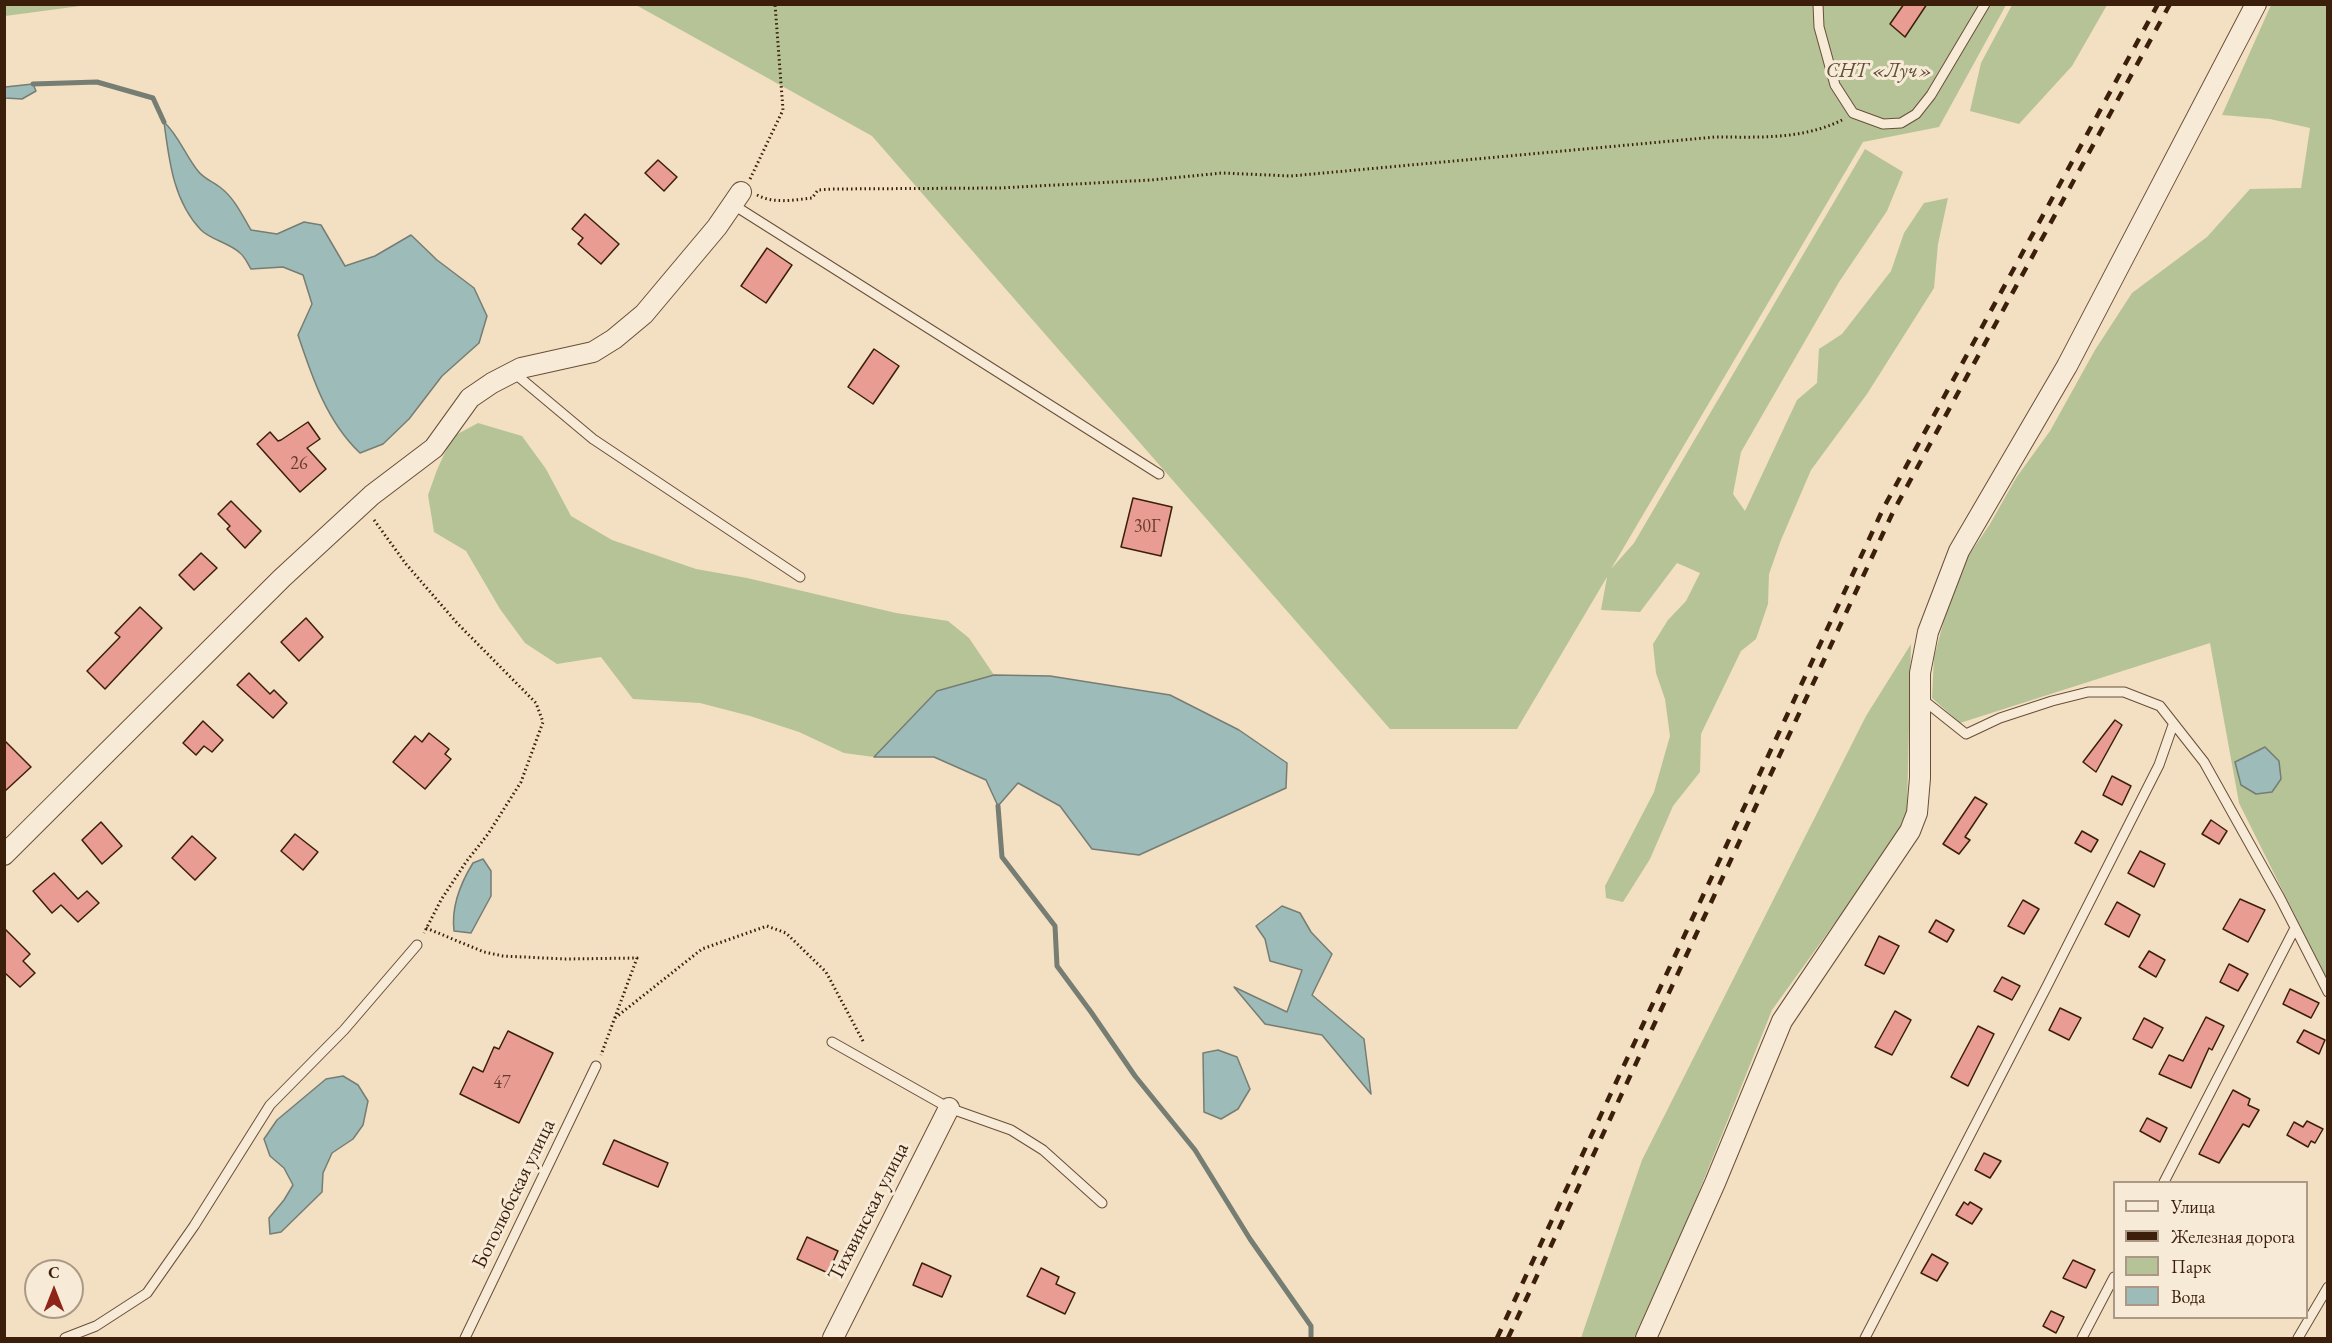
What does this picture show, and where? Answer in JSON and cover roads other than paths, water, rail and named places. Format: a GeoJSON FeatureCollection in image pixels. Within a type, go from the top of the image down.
{"type":"FeatureCollection","features":[{"type":"Feature","properties":{"kind":"street"},"geometry":{"type":"LineString","coordinates":[[1646,1338],[1715,1183],[1782,1021],[1910,831],[1917,813],[1918,802],[1920,673],[1928,632],[1959,550],[2067,366],[2256,4]]}},
{"type":"Feature","properties":{"kind":"street"},"geometry":{"type":"LineString","coordinates":[[4,855],[282,578],[361,506],[434,448],[470,398],[521,368],[593,352],[614,339],[644,314],[717,227],[740,194]]}},
{"type":"Feature","properties":{"kind":"street","name":"Тихвинская улица"},"geometry":{"type":"LineString","coordinates":[[833,1338],[949,1108]]}},
{"type":"Feature","properties":{"kind":"lane"},"geometry":{"type":"LineString","coordinates":[[1818,4],[1819,27],[1835,86],[1853,113],[1883,124],[1901,123],[1916,114],[1931,95],[1985,4]]}},
{"type":"Feature","properties":{"kind":"lane"},"geometry":{"type":"LineString","coordinates":[[740,194],[1159,474]]}},
{"type":"Feature","properties":{"kind":"lane"},"geometry":{"type":"LineString","coordinates":[[513,372],[593,439],[800,577]]}},
{"type":"Feature","properties":{"kind":"lane"},"geometry":{"type":"LineString","coordinates":[[1920,698],[1966,734],[2000,718],[2088,692],[2124,692],[2160,706],[2204,762],[2280,898],[2294,930],[2328,992]]}},
{"type":"Feature","properties":{"kind":"lane"},"geometry":{"type":"LineString","coordinates":[[1865,1338],[2159,765],[2173,724]]}},
{"type":"Feature","properties":{"kind":"lane"},"geometry":{"type":"LineString","coordinates":[[2165,1181],[2294,930]]}},
{"type":"Feature","properties":{"kind":"lane"},"geometry":{"type":"LineString","coordinates":[[65,1338],[96,1326],[147,1293],[194,1226],[270,1105],[344,1030],[417,945]]}},
{"type":"Feature","properties":{"kind":"lane"},"geometry":{"type":"LineString","coordinates":[[832,1042],[949,1108],[1011,1130],[1043,1150],[1102,1203]]}},
{"type":"Feature","properties":{"kind":"lane","name":"Боголюбская улица"},"geometry":{"type":"LineString","coordinates":[[465,1338],[596,1066]]}},
{"type":"Feature","properties":{"kind":"lane"},"geometry":{"type":"LineString","coordinates":[[2082,1338],[2113,1281]]}},
{"type":"Feature","properties":{"kind":"lane"},"geometry":{"type":"LineString","coordinates":[[2298,1338],[2328,1287]]}},
{"type":"Feature","properties":{"kind":"water"},"geometry":{"type":"Polygon","coordinates":[[[33,84],[36,91],[22,99],[5,98],[5,87],[33,84]]]}},
{"type":"Feature","properties":{"kind":"water"},"geometry":{"type":"Polygon","coordinates":[[[164,122],[174,133],[200,174],[230,197],[251,230],[277,234],[304,222],[321,225],[345,266],[375,256],[411,235],[437,260],[474,288],[487,316],[479,343],[442,376],[409,419],[383,444],[360,453],[338,427],[322,398],[298,335],[312,304],[303,275],[283,267],[251,269],[240,253],[205,233],[192,219],[178,193],[164,122]]]}},
{"type":"Feature","properties":{"kind":"water"},"geometry":{"type":"Polygon","coordinates":[[[994,675],[1050,676],[1170,695],[1239,730],[1287,763],[1286,788],[1139,855],[1092,849],[1060,806],[1018,783],[998,806],[986,780],[934,757],[874,757],[937,691],[994,675]]]}},
{"type":"Feature","properties":{"kind":"water"},"geometry":{"type":"Polygon","coordinates":[[[2265,747],[2279,761],[2281,779],[2272,792],[2256,794],[2241,785],[2235,762],[2265,747]]]}},
{"type":"Feature","properties":{"kind":"water"},"geometry":{"type":"Polygon","coordinates":[[[483,859],[491,871],[491,896],[471,933],[454,931],[455,904],[460,887],[473,863],[483,859]]]}},
{"type":"Feature","properties":{"kind":"water"},"geometry":{"type":"Polygon","coordinates":[[[1282,906],[1300,913],[1311,932],[1332,954],[1312,995],[1364,1039],[1371,1094],[1322,1035],[1265,1024],[1234,987],[1287,1012],[1302,970],[1270,961],[1265,939],[1256,926],[1282,906]]]}},
{"type":"Feature","properties":{"kind":"water"},"geometry":{"type":"Polygon","coordinates":[[[1218,1050],[1237,1057],[1250,1089],[1238,1109],[1221,1119],[1204,1112],[1203,1053],[1218,1050]]]}},
{"type":"Feature","properties":{"kind":"water"},"geometry":{"type":"Polygon","coordinates":[[[343,1076],[358,1085],[368,1101],[363,1125],[353,1139],[332,1153],[323,1173],[322,1192],[281,1232],[270,1234],[269,1218],[293,1185],[284,1168],[270,1156],[264,1139],[277,1120],[326,1079],[343,1076]]]}},
{"type":"Feature","properties":{"kind":"waterway"},"geometry":{"type":"LineString","coordinates":[[33,84],[97,82],[153,98],[164,122]]}},
{"type":"Feature","properties":{"kind":"waterway"},"geometry":{"type":"LineString","coordinates":[[998,806],[1002,857],[1055,926],[1057,966],[1135,1076],[1195,1150],[1250,1239],[1311,1326],[1311,1338]]}},
{"type":"Feature","properties":{"kind":"railway"},"geometry":{"type":"LineString","coordinates":[[1497,1338],[1884,507],[2158,4]]}},
{"type":"Feature","properties":{"kind":"railway"},"geometry":{"type":"LineString","coordinates":[[1508,1338],[1893,512],[2170,4]]}},
{"type":"Feature","properties":{"kind":"park label","name":"СНТ «Луч»"},"geometry":{"type":"Point","coordinates":[1879,71]}}]}
